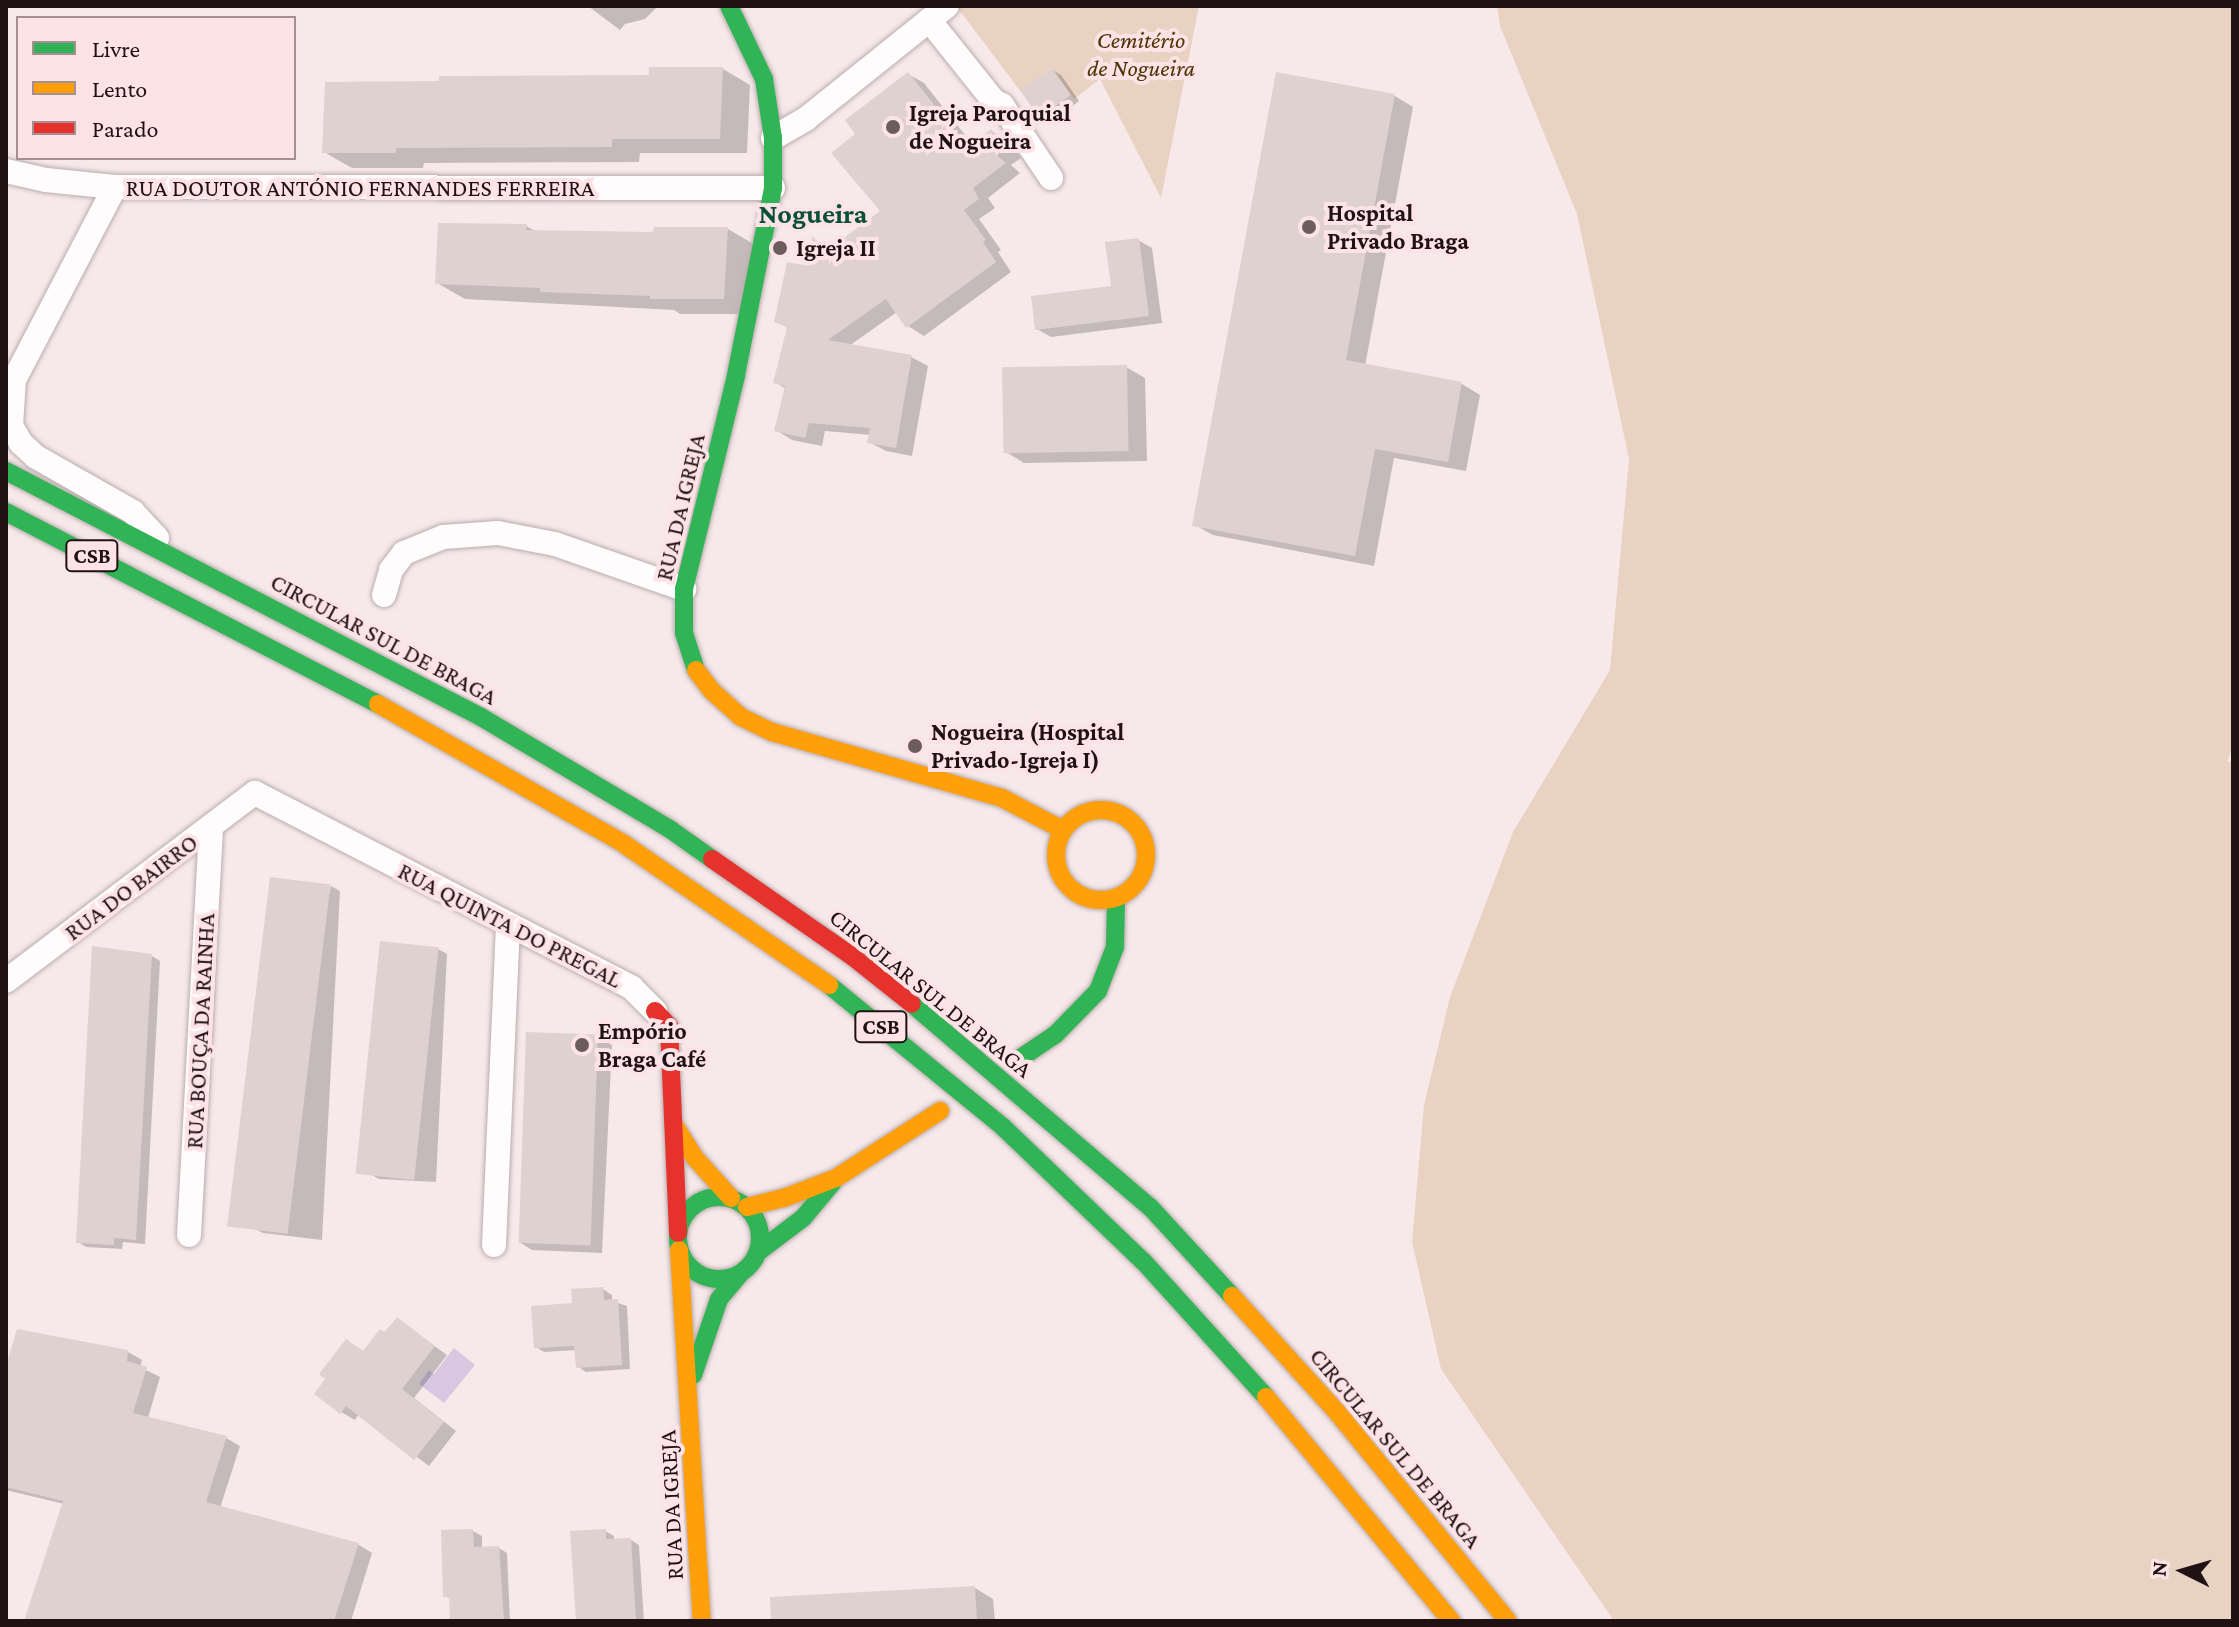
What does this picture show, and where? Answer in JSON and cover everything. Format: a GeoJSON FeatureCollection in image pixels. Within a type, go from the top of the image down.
{"type":"FeatureCollection","features":[{"type":"Feature","properties":{"kind":"main road","name":"RUA DA IGREJA"},"geometry":{"type":"LineString","coordinates":[[729,6],[764,79],[773,138],[773,188],[736,375],[684,589],[684,633],[694,667],[712,691],[741,717],[772,732],[1002,798],[1063,830]]}},
{"type":"Feature","properties":{"kind":"main road","name":"CSB"},"geometry":{"type":"LineString","coordinates":[[6,471],[181,560]]}},
{"type":"Feature","properties":{"kind":"main road","name":"CSB"},"geometry":{"type":"LineString","coordinates":[[6,512],[432,732],[624,844],[808,969],[936,1070],[1074,1194],[1224,1348],[1330,1470],[1451,1621]]}},
{"type":"Feature","properties":{"kind":"main road","name":"CIRCULAR SUL DE BRAGA"},"geometry":{"type":"LineString","coordinates":[[181,560],[481,717],[671,830],[853,957],[940,1026],[1151,1208],[1336,1411],[1508,1621]]}},
{"type":"Feature","properties":{"kind":"main road"},"geometry":{"type":"LineString","coordinates":[[1104,809],[1131,821],[1146,848],[1146,863],[1130,890],[1116,898],[1089,899],[1066,883],[1056,857],[1063,830],[1089,811],[1104,809]]}},
{"type":"Feature","properties":{"kind":"main road"},"geometry":{"type":"LineString","coordinates":[[1022,1057],[1055,1035],[1098,991],[1115,947],[1116,898]]}},
{"type":"Feature","properties":{"kind":"main road","name":"RUA QUINTA DO PREGAL"},"geometry":{"type":"LineString","coordinates":[[655,1011],[669,1026],[679,1242]]}},
{"type":"Feature","properties":{"kind":"main road"},"geometry":{"type":"LineString","coordinates":[[739,1203],[756,1220],[761,1236],[758,1252],[750,1266],[739,1275],[710,1279],[686,1264],[679,1242],[684,1216],[697,1203],[713,1197],[739,1203],[784,1198],[836,1178],[940,1111]]}},
{"type":"Feature","properties":{"kind":"main road","name":"RUA QUINTA DO PREGAL"},"geometry":{"type":"LineString","coordinates":[[673,1123],[695,1158],[739,1203]]}},
{"type":"Feature","properties":{"kind":"main road"},"geometry":{"type":"LineString","coordinates":[[758,1252],[803,1218],[836,1178]]}},
{"type":"Feature","properties":{"kind":"main road","name":"RUA DA IGREJA"},"geometry":{"type":"LineString","coordinates":[[679,1242],[702,1621]]}},
{"type":"Feature","properties":{"kind":"main road","name":"RUA DA IGREJA"},"geometry":{"type":"LineString","coordinates":[[688,1386],[719,1299],[739,1275]]}},
{"type":"Feature","properties":{"kind":"street"},"geometry":{"type":"LineString","coordinates":[[773,138],[807,118],[938,13],[994,101],[1002,105],[1051,178]]}},
{"type":"Feature","properties":{"kind":"street"},"geometry":{"type":"LineString","coordinates":[[6,171],[46,180],[115,187]]}},
{"type":"Feature","properties":{"kind":"street","name":"RUA DOUTOR ANTÓNIO FERNANDES FERREIRA"},"geometry":{"type":"LineString","coordinates":[[181,560],[133,512],[36,457],[21,443],[11,426],[10,383],[115,187],[773,188]]}},
{"type":"Feature","properties":{"kind":"street"},"geometry":{"type":"LineString","coordinates":[[384,595],[391,570],[404,553],[443,537],[498,533],[555,544],[684,589]]}},
{"type":"Feature","properties":{"kind":"street","name":"RUA DO BAIRRO"},"geometry":{"type":"LineString","coordinates":[[6,981],[255,793]]}},
{"type":"Feature","properties":{"kind":"street","name":"RUA QUINTA DO PREGAL"},"geometry":{"type":"LineString","coordinates":[[255,793],[632,988],[655,1011]]}},
{"type":"Feature","properties":{"kind":"street","name":"RUA BOUÇA DA RAINHA"},"geometry":{"type":"LineString","coordinates":[[189,1235],[211,827]]}},
{"type":"Feature","properties":{"kind":"street"},"geometry":{"type":"LineString","coordinates":[[494,1245],[508,926]]}},
{"type":"Feature","properties":{"kind":"green space","name":"Cemitério de Nogueira"},"geometry":{"type":"Polygon","coordinates":[[[1199,6],[1161,198],[1100,79],[1074,99],[1051,68],[1021,92],[957,7],[1199,6]]]}},
{"type":"Feature","properties":{"kind":"green space"},"geometry":{"type":"Polygon","coordinates":[[[1497,6],[2233,6],[2233,746],[2227,762],[2233,760],[2233,1621],[1614,1621],[1441,1369],[1412,1242],[1424,1105],[1450,997],[1513,832],[1610,670],[1629,459],[1577,214],[1500,26],[1497,6]]]}},
{"type":"Feature","properties":{"kind":"shaded area"},"geometry":{"type":"Polygon","coordinates":[[[454,1348],[475,1365],[444,1403],[419,1384],[429,1370],[434,1374],[454,1348]]]}},
{"type":"Feature","properties":{"kind":"building"},"geometry":{"type":"Polygon","coordinates":[[[649,67],[723,67],[720,139],[612,139],[612,147],[396,148],[396,153],[322,153],[325,82],[439,81],[439,76],[649,75],[649,67]]]}},
{"type":"Feature","properties":{"kind":"building"},"geometry":{"type":"Polygon","coordinates":[[[1052,68],[1071,95],[1039,117],[1020,90],[1052,68]]]}},
{"type":"Feature","properties":{"kind":"building"},"geometry":{"type":"Polygon","coordinates":[[[908,72],[967,146],[991,129],[1006,148],[996,155],[1006,163],[973,188],[979,199],[964,210],[986,240],[983,242],[996,262],[906,328],[886,299],[828,340],[912,355],[896,448],[867,443],[870,428],[809,423],[805,438],[774,431],[785,386],[773,383],[787,327],[774,322],[787,262],[809,266],[812,236],[825,252],[880,211],[831,153],[855,134],[845,120],[908,72]]]}},
{"type":"Feature","properties":{"kind":"building","name":"Hospital Privado Braga"},"geometry":{"type":"Polygon","coordinates":[[[1276,72],[1395,94],[1346,360],[1462,382],[1448,462],[1375,449],[1355,556],[1192,526],[1276,72]]]}},
{"type":"Feature","properties":{"kind":"building"},"geometry":{"type":"Polygon","coordinates":[[[438,223],[527,224],[526,230],[653,232],[654,227],[728,227],[724,299],[650,299],[650,296],[540,292],[540,288],[435,284],[438,223]]]}},
{"type":"Feature","properties":{"kind":"building"},"geometry":{"type":"Polygon","coordinates":[[[1139,238],[1149,316],[1035,330],[1031,296],[1111,286],[1105,242],[1139,238]]]}},
{"type":"Feature","properties":{"kind":"building"},"geometry":{"type":"Polygon","coordinates":[[[1127,365],[1129,451],[1004,453],[1002,367],[1127,365]]]}},
{"type":"Feature","properties":{"kind":"building"},"geometry":{"type":"Polygon","coordinates":[[[270,877],[331,884],[288,1234],[227,1226],[270,877]]]}},
{"type":"Feature","properties":{"kind":"building"},"geometry":{"type":"Polygon","coordinates":[[[380,941],[439,947],[414,1180],[356,1174],[380,941]]]}},
{"type":"Feature","properties":{"kind":"building"},"geometry":{"type":"Polygon","coordinates":[[[92,946],[152,954],[136,1240],[114,1238],[114,1245],[76,1243],[92,946]]]}},
{"type":"Feature","properties":{"kind":"building"},"geometry":{"type":"Polygon","coordinates":[[[526,1032],[598,1035],[591,1245],[519,1243],[526,1032]]]}},
{"type":"Feature","properties":{"kind":"building"},"geometry":{"type":"Polygon","coordinates":[[[603,1287],[604,1300],[618,1299],[622,1365],[576,1368],[574,1346],[534,1348],[531,1306],[572,1303],[571,1289],[603,1287]]]}},
{"type":"Feature","properties":{"kind":"building"},"geometry":{"type":"Polygon","coordinates":[[[397,1317],[435,1346],[402,1389],[444,1422],[414,1460],[346,1406],[340,1414],[314,1394],[325,1379],[319,1374],[346,1339],[363,1351],[380,1329],[385,1332],[397,1317]]]}},
{"type":"Feature","properties":{"kind":"building"},"geometry":{"type":"Polygon","coordinates":[[[17,1329],[128,1350],[127,1361],[147,1367],[133,1413],[227,1436],[206,1502],[359,1543],[334,1621],[24,1621],[63,1501],[6,1487],[6,1366],[17,1329]]]}},
{"type":"Feature","properties":{"kind":"building"},"geometry":{"type":"Polygon","coordinates":[[[473,1529],[474,1547],[499,1546],[504,1621],[450,1621],[449,1597],[443,1597],[441,1530],[473,1529]]]}},
{"type":"Feature","properties":{"kind":"building"},"geometry":{"type":"Polygon","coordinates":[[[606,1529],[606,1539],[631,1538],[636,1621],[576,1621],[570,1531],[606,1529]]]}},
{"type":"Feature","properties":{"kind":"building"},"geometry":{"type":"Polygon","coordinates":[[[975,1586],[977,1621],[771,1621],[770,1597],[975,1586]]]}},
{"type":"Feature","properties":{"kind":"traffic: fast"},"geometry":{"type":"LineString","coordinates":[[696,670],[684,633],[684,589],[736,375],[773,188],[773,138],[764,79],[729,6]]}},
{"type":"Feature","properties":{"kind":"traffic: fast"},"geometry":{"type":"LineString","coordinates":[[6,471],[481,717],[671,830],[712,859]]}},
{"type":"Feature","properties":{"kind":"traffic: fast"},"geometry":{"type":"LineString","coordinates":[[6,512],[378,704]]}},
{"type":"Feature","properties":{"kind":"traffic: fast"},"geometry":{"type":"LineString","coordinates":[[1022,1057],[1055,1035],[1098,991],[1115,947],[1116,898]]}},
{"type":"Feature","properties":{"kind":"traffic: fast"},"geometry":{"type":"LineString","coordinates":[[829,985],[1003,1127],[1144,1262],[1266,1397]]}},
{"type":"Feature","properties":{"kind":"traffic: fast"},"geometry":{"type":"LineString","coordinates":[[912,1004],[1151,1208],[1232,1296]]}},
{"type":"Feature","properties":{"kind":"traffic: fast"},"geometry":{"type":"LineString","coordinates":[[758,1252],[803,1218],[833,1182]]}},
{"type":"Feature","properties":{"kind":"traffic: fast"},"geometry":{"type":"LineString","coordinates":[[719,1197],[735,1200],[748,1209],[757,1222],[760,1238],[757,1254],[748,1267],[735,1276],[719,1279],[703,1276],[690,1267],[681,1254],[678,1238],[681,1222],[690,1209],[703,1200],[719,1197]]}},
{"type":"Feature","properties":{"kind":"traffic: fast"},"geometry":{"type":"LineString","coordinates":[[693,1375],[719,1299],[739,1275]]}},
{"type":"Feature","properties":{"kind":"traffic: slow"},"geometry":{"type":"LineString","coordinates":[[696,670],[712,691],[741,717],[772,732],[1002,798],[1063,830]]}},
{"type":"Feature","properties":{"kind":"traffic: slow"},"geometry":{"type":"LineString","coordinates":[[378,704],[624,844],[829,985]]}},
{"type":"Feature","properties":{"kind":"traffic: slow"},"geometry":{"type":"LineString","coordinates":[[1101,810],[1118,814],[1133,823],[1142,838],[1146,855],[1142,872],[1133,887],[1118,896],[1101,900],[1084,896],[1069,887],[1060,872],[1056,855],[1060,838],[1069,823],[1084,814],[1101,810]]}},
{"type":"Feature","properties":{"kind":"traffic: slow"},"geometry":{"type":"LineString","coordinates":[[747,1207],[784,1198],[836,1178],[940,1111]]}},
{"type":"Feature","properties":{"kind":"traffic: slow"},"geometry":{"type":"LineString","coordinates":[[673,1123],[695,1158],[731,1198]]}},
{"type":"Feature","properties":{"kind":"traffic: slow"},"geometry":{"type":"LineString","coordinates":[[679,1250],[702,1621]]}},
{"type":"Feature","properties":{"kind":"traffic: slow"},"geometry":{"type":"LineString","coordinates":[[1232,1296],[1336,1411],[1508,1621]]}},
{"type":"Feature","properties":{"kind":"traffic: slow"},"geometry":{"type":"LineString","coordinates":[[1266,1397],[1451,1621]]}},
{"type":"Feature","properties":{"kind":"traffic: jam"},"geometry":{"type":"LineString","coordinates":[[712,859],[853,957],[912,1004]]}},
{"type":"Feature","properties":{"kind":"traffic: jam"},"geometry":{"type":"LineString","coordinates":[[655,1011],[669,1026],[678,1233]]}},
{"type":"Feature","properties":{"kind":"place","name":"Igreja Paroquial de Nogueira"},"geometry":{"type":"Point","coordinates":[893,127]}},
{"type":"Feature","properties":{"kind":"place","name":"Hospital Privado Braga"},"geometry":{"type":"Point","coordinates":[1309,227]}},
{"type":"Feature","properties":{"kind":"place","name":"Igreja II"},"geometry":{"type":"Point","coordinates":[780,248]}},
{"type":"Feature","properties":{"kind":"place","name":"Nogueira (Hospital Privado-Igreja I)"},"geometry":{"type":"Point","coordinates":[915,746]}},
{"type":"Feature","properties":{"kind":"place","name":"Empório Braga Café"},"geometry":{"type":"Point","coordinates":[582,1045]}},
{"type":"Feature","properties":{"kind":"district","name":"Nogueira"},"geometry":{"type":"Point","coordinates":[813,214]}}]}
